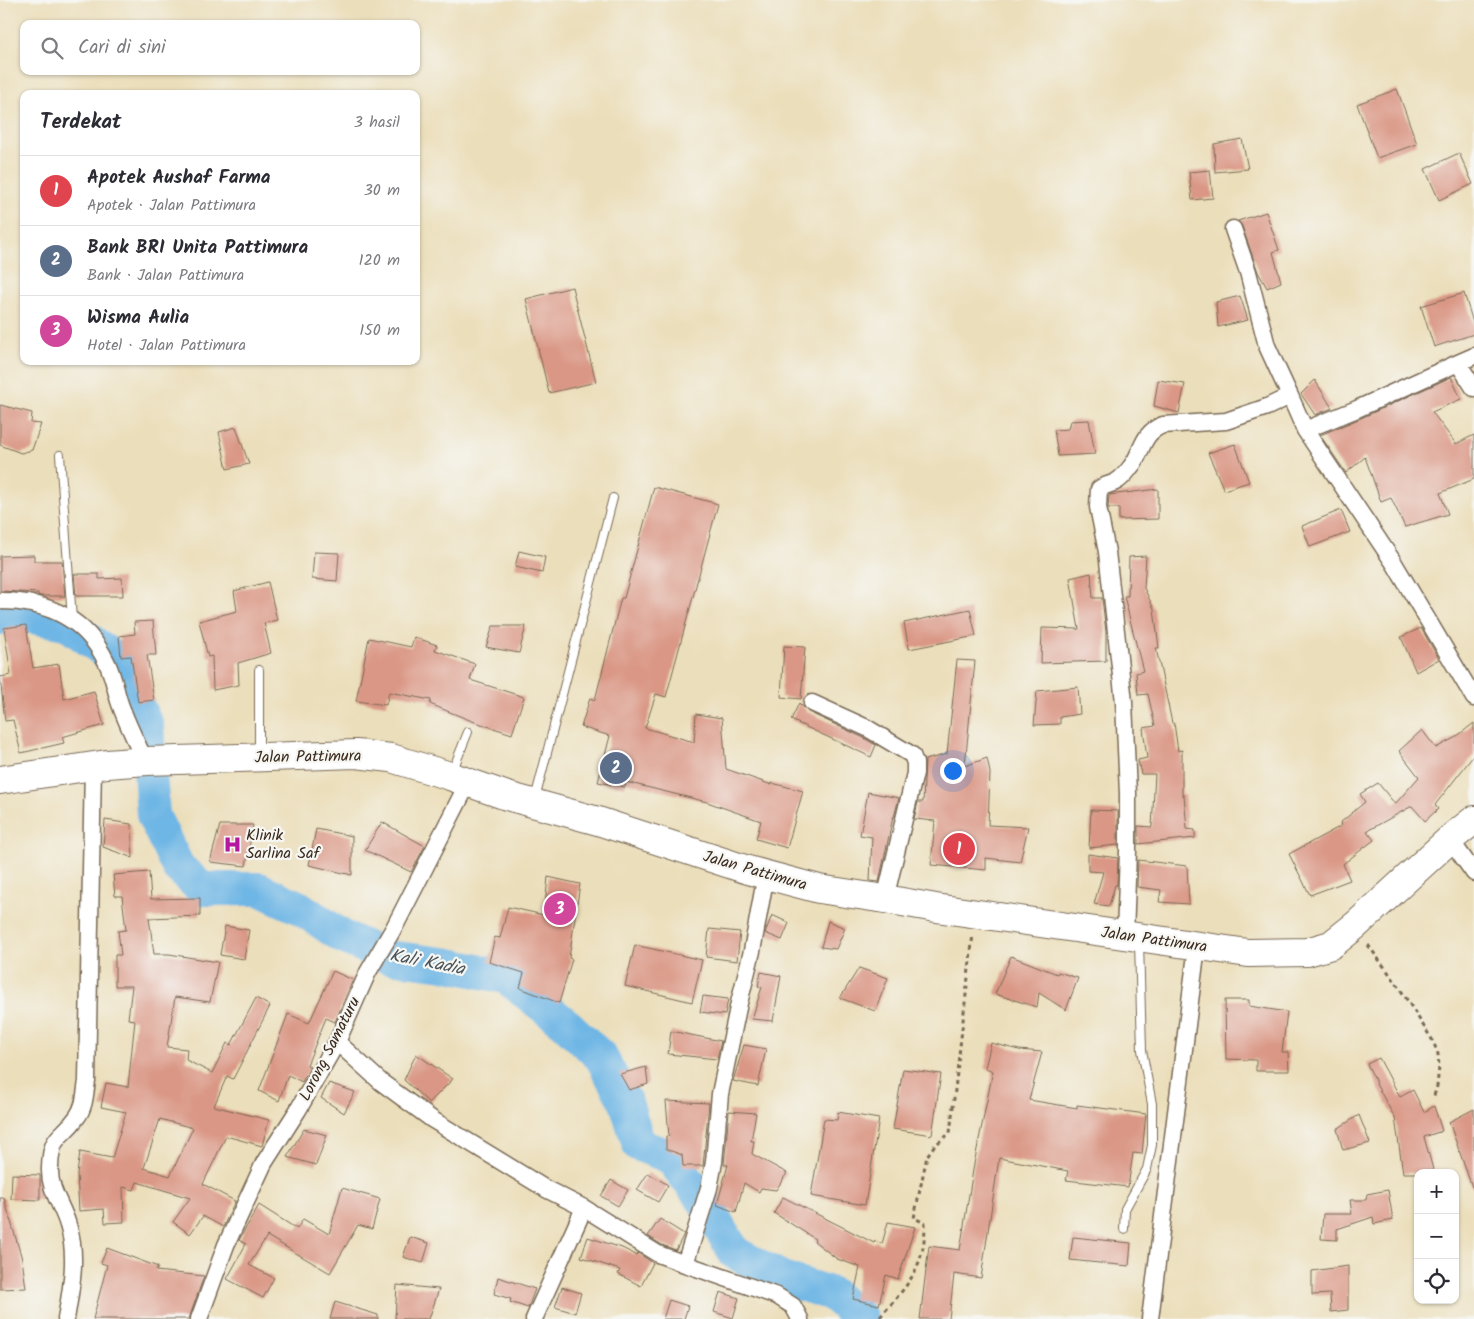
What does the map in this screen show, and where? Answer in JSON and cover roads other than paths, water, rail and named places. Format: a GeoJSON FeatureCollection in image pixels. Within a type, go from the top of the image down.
{"type":"FeatureCollection","features":[{"type":"Feature","properties":{"kind":"highway","name":"Jalan Pattimura"},"geometry":{"type":"LineString","coordinates":[[0,780],[100,765],[146,761],[356,754],[391,758],[598,821],[692,853],[819,889],[976,914],[1248,953],[1307,952],[1331,945],[1474,820]]}},
{"type":"Feature","properties":{"kind":"street"},"geometry":{"type":"LineString","coordinates":[[1233,229],[1248,272],[1266,346],[1306,430],[1394,563],[1474,698]]}},
{"type":"Feature","properties":{"kind":"street"},"geometry":{"type":"LineString","coordinates":[[1306,430],[1474,356]]}},
{"type":"Feature","properties":{"kind":"street"},"geometry":{"type":"LineString","coordinates":[[1458,363],[1474,388]]}},
{"type":"Feature","properties":{"kind":"street"},"geometry":{"type":"LineString","coordinates":[[1132,937],[1124,702],[1106,552],[1098,507],[1099,489],[1116,482],[1123,476],[1134,462],[1149,433],[1156,427],[1226,421],[1268,407],[1290,396]]}},
{"type":"Feature","properties":{"kind":"street"},"geometry":{"type":"LineString","coordinates":[[0,601],[17,601],[50,610],[72,619],[90,635],[107,662],[119,700],[146,761]]}},
{"type":"Feature","properties":{"kind":"street"},"geometry":{"type":"LineString","coordinates":[[812,703],[867,728],[912,755],[915,763],[915,773],[885,899]]}},
{"type":"Feature","properties":{"kind":"street"},"geometry":{"type":"LineString","coordinates":[[66,1319],[73,1281],[73,1255],[69,1226],[51,1187],[49,1169],[52,1144],[78,1117],[84,1100],[87,1081],[100,765]]}},
{"type":"Feature","properties":{"kind":"street","name":"Lorong Samaturu"},"geometry":{"type":"LineString","coordinates":[[199,1319],[226,1245],[264,1163],[298,1110],[337,1042],[368,972],[395,926],[459,779]]}},
{"type":"Feature","properties":{"kind":"street"},"geometry":{"type":"LineString","coordinates":[[1450,839],[1474,873]]}},
{"type":"Feature","properties":{"kind":"street"},"geometry":{"type":"LineString","coordinates":[[687,1258],[694,1230],[709,1188],[714,1162],[720,1094],[752,951],[766,874]]}},
{"type":"Feature","properties":{"kind":"street"},"geometry":{"type":"LineString","coordinates":[[1150,1319],[1197,946]]}},
{"type":"Feature","properties":{"kind":"street"},"geometry":{"type":"LineString","coordinates":[[337,1042],[381,1082],[433,1120],[546,1189],[584,1208],[658,1254],[687,1258],[777,1296],[793,1306],[800,1319]]}},
{"type":"Feature","properties":{"kind":"street"},"geometry":{"type":"LineString","coordinates":[[534,1319],[584,1208]]}},
{"type":"Feature","properties":{"kind":"lane"},"geometry":{"type":"LineString","coordinates":[[60,455],[72,619]]}},
{"type":"Feature","properties":{"kind":"lane"},"geometry":{"type":"LineString","coordinates":[[534,803],[613,498]]}},
{"type":"Feature","properties":{"kind":"lane"},"geometry":{"type":"LineString","coordinates":[[258,758],[259,670]]}},
{"type":"Feature","properties":{"kind":"lane"},"geometry":{"type":"LineString","coordinates":[[459,779],[468,732]]}},
{"type":"Feature","properties":{"kind":"lane"},"geometry":{"type":"LineString","coordinates":[[1124,1229],[1125,1209],[1147,1169],[1152,1145],[1152,1104],[1142,1050],[1132,937]]}},
{"type":"Feature","properties":{"kind":"waterway","name":"Kali Kadia"},"geometry":{"type":"LineString","coordinates":[[0,618],[15,614],[66,623],[114,658],[147,726],[153,815],[178,867],[202,889],[259,889],[300,908],[343,937],[388,957],[444,964],[506,977],[567,1025],[601,1057],[626,1103],[639,1145],[670,1157],[703,1200],[735,1253],[782,1278],[832,1294],[861,1319]]}},
{"type":"Feature","properties":{"kind":"place","name":"Bank BRI Unita Pattimura"},"geometry":{"type":"Point","coordinates":[616,768]}},
{"type":"Feature","properties":{"kind":"place","name":"Klinik Sarlina Saf"},"geometry":{"type":"Point","coordinates":[232,844]}},
{"type":"Feature","properties":{"kind":"place","name":"Apotek Aushaf Farma"},"geometry":{"type":"Point","coordinates":[959,849]}},
{"type":"Feature","properties":{"kind":"place","name":"Wisma Aulia"},"geometry":{"type":"Point","coordinates":[560,909]}}]}
